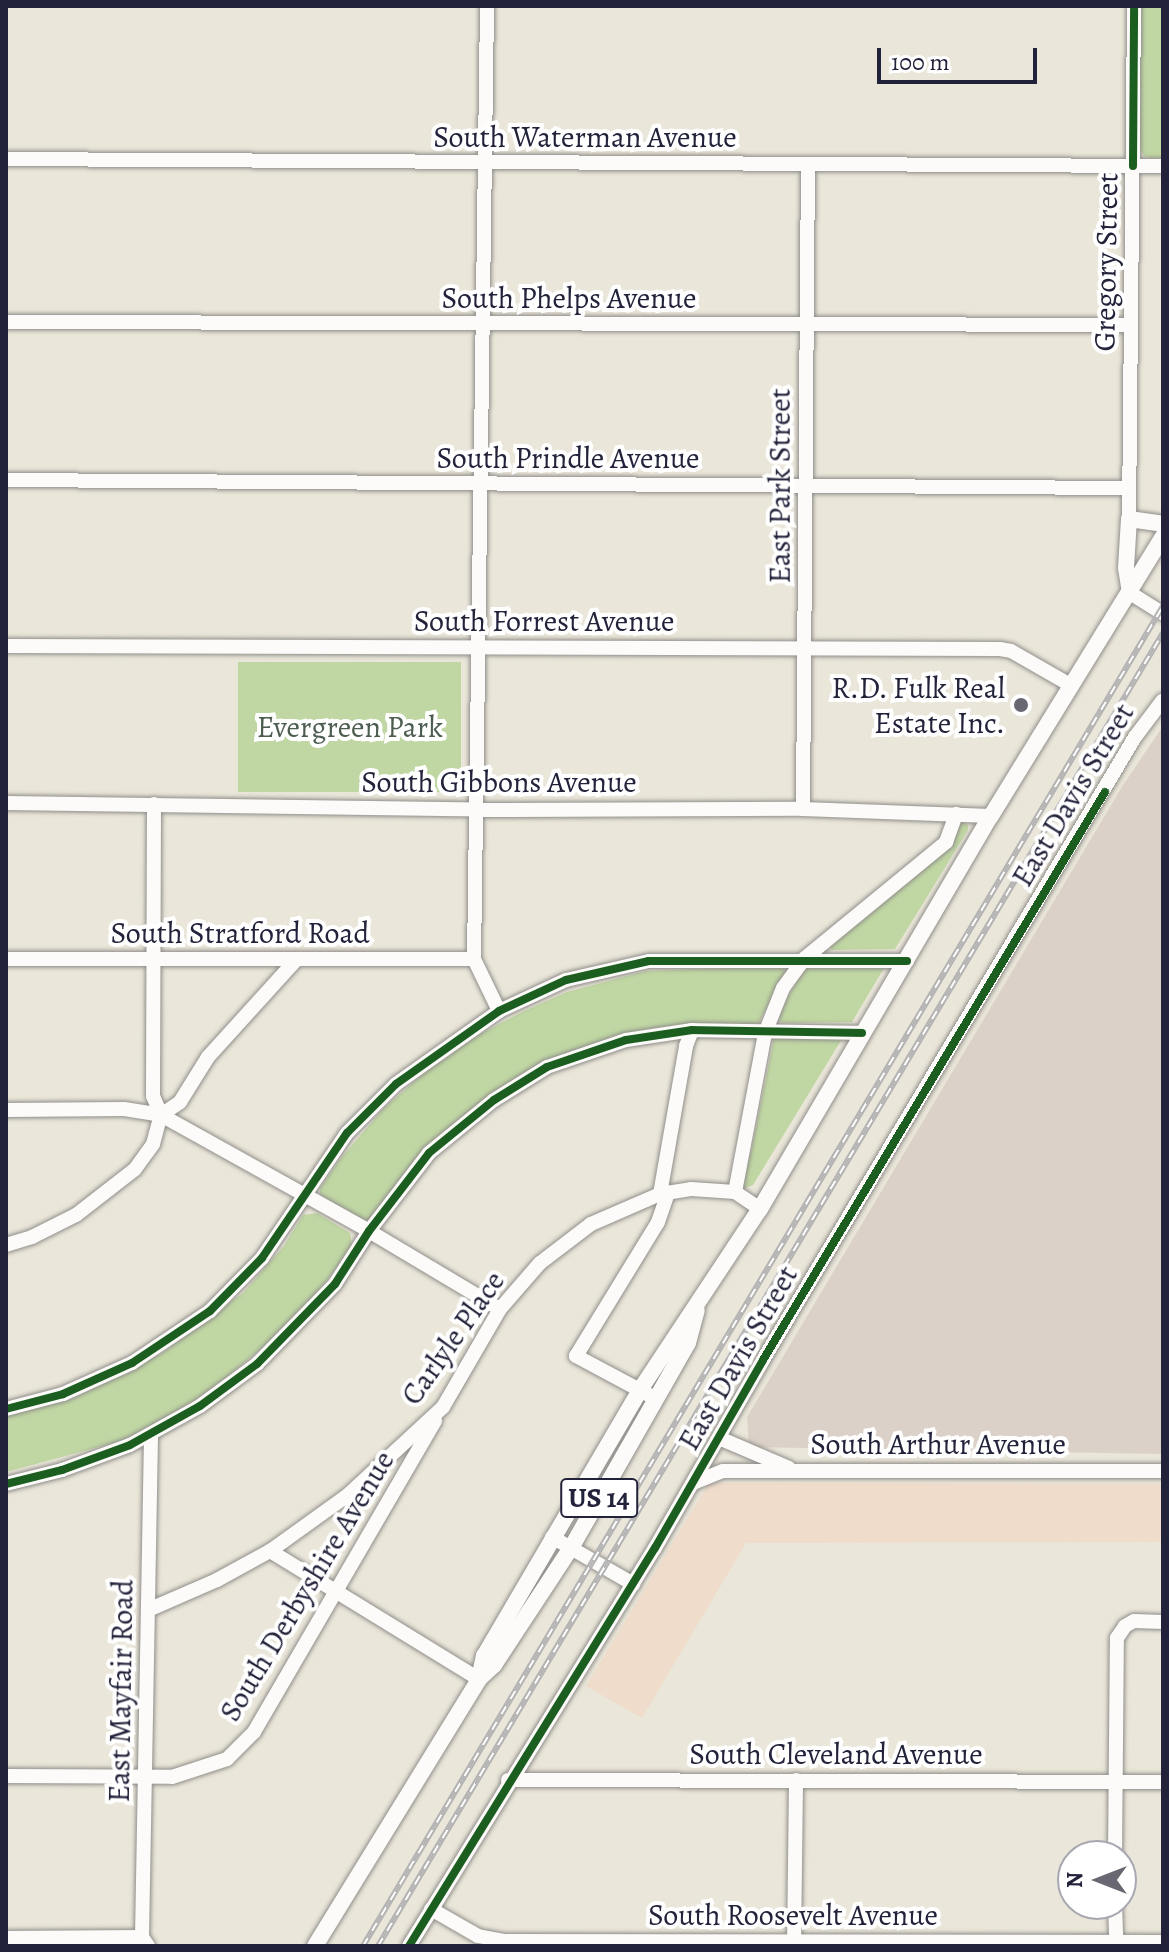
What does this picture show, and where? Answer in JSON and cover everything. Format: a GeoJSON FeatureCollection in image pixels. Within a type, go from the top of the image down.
{"type":"FeatureCollection","features":[{"type":"Feature","properties":{"kind":"main road"},"geometry":{"type":"LineString","coordinates":[[1130,593],[1126,568],[1129,519],[1163,524]]}},
{"type":"Feature","properties":{"kind":"main road","name":"US 14"},"geometry":{"type":"LineString","coordinates":[[479,1679],[484,1656],[552,1537],[640,1390],[760,1209],[991,816],[1163,536]]}},
{"type":"Feature","properties":{"kind":"main road","name":"US 14"},"geometry":{"type":"LineString","coordinates":[[315,1946],[479,1679],[494,1665],[571,1548],[688,1343],[699,1305]]}},
{"type":"Feature","properties":{"kind":"street"},"geometry":{"type":"LineString","coordinates":[[487,6],[479,810],[474,959],[499,1011]]}},
{"type":"Feature","properties":{"kind":"street","name":"Gregory Street"},"geometry":{"type":"LineString","coordinates":[[1129,519],[1134,6]]}},
{"type":"Feature","properties":{"kind":"street","name":"South Waterman Avenue"},"geometry":{"type":"LineString","coordinates":[[6,159],[1163,166]]}},
{"type":"Feature","properties":{"kind":"street","name":"East Park Street"},"geometry":{"type":"LineString","coordinates":[[803,809],[808,164]]}},
{"type":"Feature","properties":{"kind":"street","name":"South Phelps Avenue"},"geometry":{"type":"LineString","coordinates":[[6,322],[1131,325]]}},
{"type":"Feature","properties":{"kind":"street","name":"South Prindle Avenue"},"geometry":{"type":"LineString","coordinates":[[6,480],[1129,488]]}},
{"type":"Feature","properties":{"kind":"street"},"geometry":{"type":"LineString","coordinates":[[1130,593],[1163,614]]}},
{"type":"Feature","properties":{"kind":"street","name":"South Forrest Avenue"},"geometry":{"type":"LineString","coordinates":[[6,646],[1011,651],[1072,686]]}},
{"type":"Feature","properties":{"kind":"street","name":"East Davis Street"},"geometry":{"type":"LineString","coordinates":[[409,1946],[508,1780],[633,1584],[1135,737],[1163,700]]}},
{"type":"Feature","properties":{"kind":"street","name":"South Gibbons Avenue"},"geometry":{"type":"LineString","coordinates":[[6,803],[479,810],[803,809],[991,816]]}},
{"type":"Feature","properties":{"kind":"street"},"geometry":{"type":"LineString","coordinates":[[6,1245],[32,1237],[76,1215],[135,1169],[153,1144],[161,1115],[153,1096],[151,959],[154,804]]}},
{"type":"Feature","properties":{"kind":"street"},"geometry":{"type":"LineString","coordinates":[[760,1209],[735,1192],[765,1033],[783,988],[805,958],[946,842],[956,814]]}},
{"type":"Feature","properties":{"kind":"street"},"geometry":{"type":"LineString","coordinates":[[6,1409],[63,1394],[132,1363],[210,1311],[262,1258],[347,1133],[396,1084],[499,1011],[566,980],[649,961],[805,958],[907,961]]}},
{"type":"Feature","properties":{"kind":"street","name":"South Stratford Road"},"geometry":{"type":"LineString","coordinates":[[6,959],[474,959]]}},
{"type":"Feature","properties":{"kind":"street"},"geometry":{"type":"LineString","coordinates":[[161,1115],[180,1102],[208,1057],[297,959]]}},
{"type":"Feature","properties":{"kind":"street"},"geometry":{"type":"LineString","coordinates":[[657,1399],[576,1356],[658,1222],[686,1046],[692,1030]]}},
{"type":"Feature","properties":{"kind":"street"},"geometry":{"type":"LineString","coordinates":[[6,1484],[62,1470],[151,1434],[200,1406],[275,1347],[335,1284],[369,1231],[429,1153],[547,1067],[626,1040],[692,1030],[862,1033]]}},
{"type":"Feature","properties":{"kind":"street"},"geometry":{"type":"LineString","coordinates":[[6,1110],[124,1109],[161,1115],[369,1231],[500,1309]]}},
{"type":"Feature","properties":{"kind":"street","name":"Carlyle Place"},"geometry":{"type":"LineString","coordinates":[[148,1610],[217,1580],[270,1551],[348,1495],[443,1407],[500,1309],[540,1263],[591,1224],[664,1194],[691,1189],[735,1192]]}},
{"type":"Feature","properties":{"kind":"street","name":"South Derbyshire Avenue"},"geometry":{"type":"LineString","coordinates":[[6,1776],[146,1778],[200,1771],[227,1759],[254,1732],[443,1407]]}},
{"type":"Feature","properties":{"kind":"street","name":"East Mayfair Road"},"geometry":{"type":"LineString","coordinates":[[145,1941],[151,1434]]}},
{"type":"Feature","properties":{"kind":"street","name":"South Arthur Avenue"},"geometry":{"type":"LineString","coordinates":[[719,1438],[797,1471],[1163,1471]]}},
{"type":"Feature","properties":{"kind":"street"},"geometry":{"type":"LineString","coordinates":[[693,1483],[716,1471],[797,1471]]}},
{"type":"Feature","properties":{"kind":"street"},"geometry":{"type":"LineString","coordinates":[[552,1537],[633,1584]]}},
{"type":"Feature","properties":{"kind":"street"},"geometry":{"type":"LineString","coordinates":[[270,1551],[479,1679]]}},
{"type":"Feature","properties":{"kind":"street"},"geometry":{"type":"LineString","coordinates":[[1115,1840],[1117,1638],[1125,1626],[1134,1621],[1163,1622]]}},
{"type":"Feature","properties":{"kind":"street","name":"South Cleveland Avenue"},"geometry":{"type":"LineString","coordinates":[[508,1780],[1163,1782]]}},
{"type":"Feature","properties":{"kind":"street"},"geometry":{"type":"LineString","coordinates":[[794,1943],[796,1780]]}},
{"type":"Feature","properties":{"kind":"street","name":"South Roosevelt Avenue"},"geometry":{"type":"LineString","coordinates":[[431,1909],[478,1936],[504,1941],[1163,1942]]}},
{"type":"Feature","properties":{"kind":"street"},"geometry":{"type":"LineString","coordinates":[[1115,1920],[1116,1941]]}},
{"type":"Feature","properties":{"kind":"street"},"geometry":{"type":"LineString","coordinates":[[6,1938],[145,1941]]}},
{"type":"Feature","properties":{"kind":"shaded area"},"geometry":{"type":"Polygon","coordinates":[[[1163,726],[1163,1454],[749,1447],[747,1417],[1123,785],[1163,726]]]}},
{"type":"Feature","properties":{"kind":"shaded area"},"geometry":{"type":"Polygon","coordinates":[[[709,1483],[1163,1484],[1163,1542],[746,1543],[642,1718],[586,1686],[709,1483]]]}},
{"type":"Feature","properties":{"kind":"green space"},"geometry":{"type":"Polygon","coordinates":[[[1140,6],[1163,6],[1163,159],[1145,157],[1139,148],[1140,6]]]}},
{"type":"Feature","properties":{"kind":"green space","name":"Evergreen Park"},"geometry":{"type":"Polygon","coordinates":[[[238,662],[461,662],[461,792],[238,792],[238,662]]]}},
{"type":"Feature","properties":{"kind":"green space"},"geometry":{"type":"Polygon","coordinates":[[[961,822],[968,825],[968,830],[895,949],[831,950],[830,946],[961,822]]]}},
{"type":"Feature","properties":{"kind":"green space"},"geometry":{"type":"Polygon","coordinates":[[[807,965],[884,968],[852,1022],[783,1023],[779,1021],[781,1008],[807,965]]]}},
{"type":"Feature","properties":{"kind":"green space"},"geometry":{"type":"Polygon","coordinates":[[[783,966],[786,972],[758,1024],[661,1028],[496,1092],[371,1220],[363,1222],[320,1195],[320,1188],[341,1158],[384,1108],[432,1066],[471,1039],[522,1012],[567,992],[646,971],[783,966]]]}},
{"type":"Feature","properties":{"kind":"green space"},"geometry":{"type":"Polygon","coordinates":[[[774,1038],[842,1039],[753,1185],[743,1189],[744,1161],[751,1152],[774,1038]]]}},
{"type":"Feature","properties":{"kind":"green space"},"geometry":{"type":"Polygon","coordinates":[[[317,1213],[350,1233],[352,1246],[316,1295],[281,1332],[227,1377],[172,1417],[121,1441],[6,1472],[6,1415],[72,1399],[161,1354],[243,1293],[284,1246],[303,1215],[317,1213]]]}},
{"type":"Feature","properties":{"kind":"railway"},"geometry":{"type":"LineString","coordinates":[[363,1946],[1163,606]]}},
{"type":"Feature","properties":{"kind":"railway"},"geometry":{"type":"LineString","coordinates":[[378,1946],[1163,633]]}},
{"type":"Feature","properties":{"kind":"cycle path"},"geometry":{"type":"LineString","coordinates":[[1133,166],[1134,6]]}},
{"type":"Feature","properties":{"kind":"cycle path"},"geometry":{"type":"LineString","coordinates":[[409,1946],[655,1548],[763,1360],[1105,792]]}},
{"type":"Feature","properties":{"kind":"cycle path"},"geometry":{"type":"LineString","coordinates":[[6,1409],[63,1394],[132,1363],[210,1311],[262,1258],[347,1133],[396,1084],[499,1011],[566,980],[649,961],[907,961]]}},
{"type":"Feature","properties":{"kind":"cycle path"},"geometry":{"type":"LineString","coordinates":[[6,1484],[62,1470],[130,1445],[200,1406],[257,1364],[335,1284],[369,1231],[429,1153],[494,1100],[547,1067],[626,1040],[692,1030],[862,1033]]}},
{"type":"Feature","properties":{"kind":"place","name":"R.D. Fulk Real Estate Inc."},"geometry":{"type":"Point","coordinates":[1021,705]}}]}
